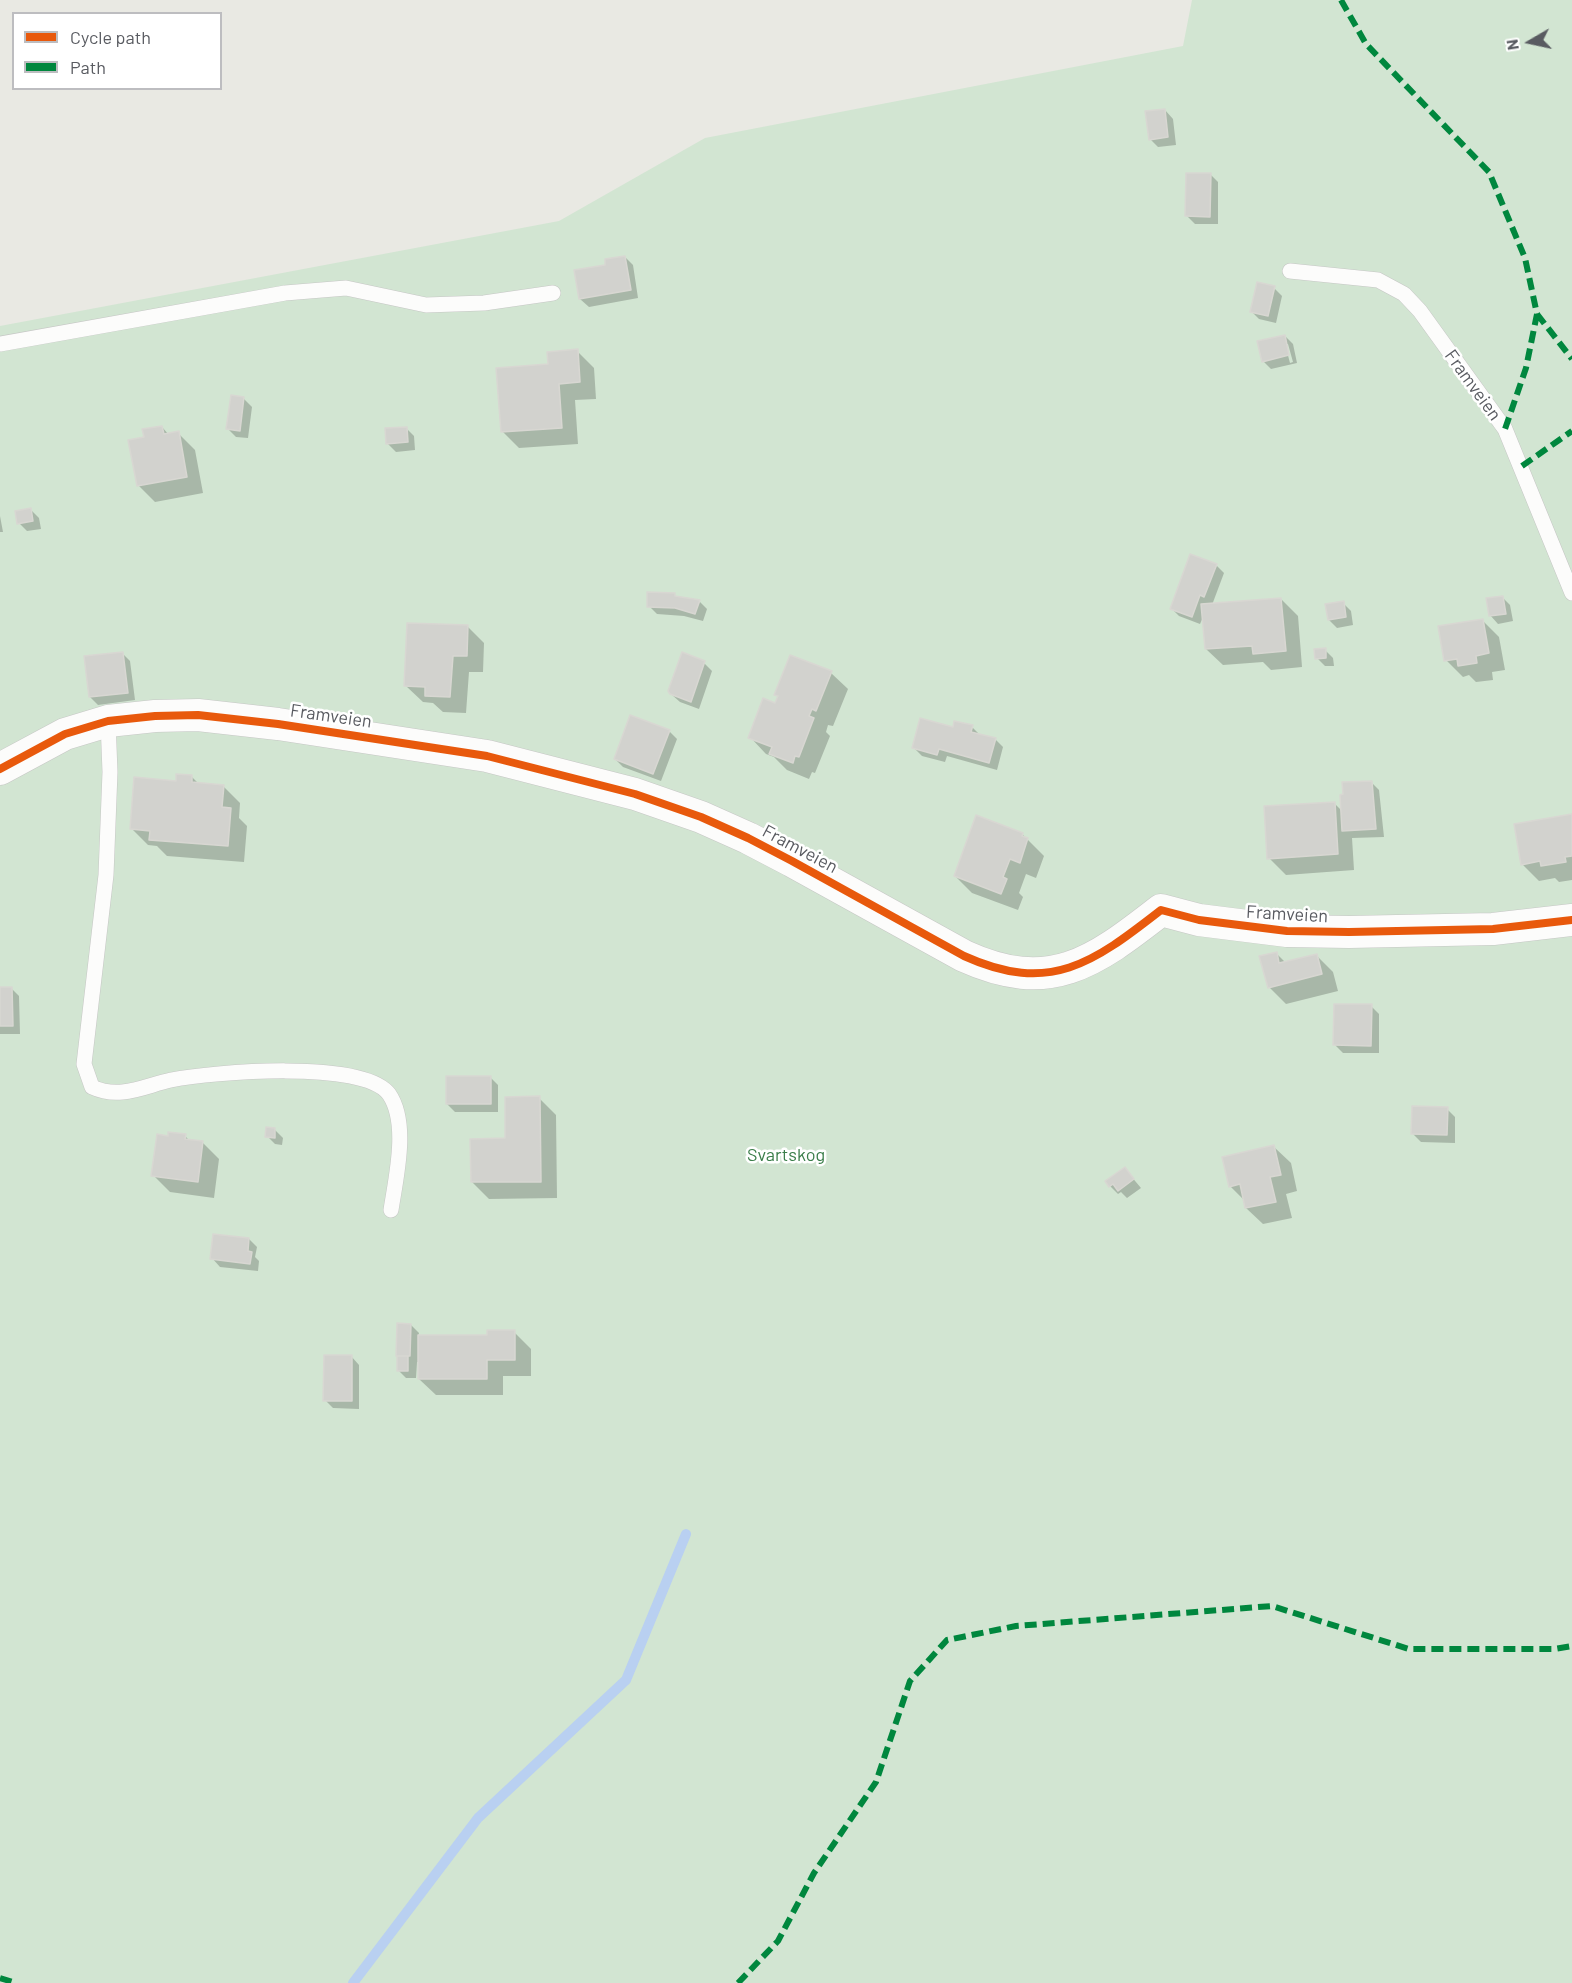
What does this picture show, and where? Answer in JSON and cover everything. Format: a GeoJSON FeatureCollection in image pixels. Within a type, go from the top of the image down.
{"type":"FeatureCollection","features":[{"type":"Feature","properties":{"kind":"street","name":"Framveien"},"geometry":{"type":"LineString","coordinates":[[0,769],[65,734],[108,721],[155,716],[198,715],[278,724],[487,756],[634,794],[701,818],[748,838],[964,956],[987,967],[1003,971],[1044,973],[1070,969],[1105,951],[1161,910],[1208,921],[1287,931],[1493,929],[1572,920]]}},
{"type":"Feature","properties":{"kind":"lane","name":"Framveien"},"geometry":{"type":"LineString","coordinates":[[1290,271],[1378,280],[1404,294],[1420,311],[1505,429],[1572,593]]}},
{"type":"Feature","properties":{"kind":"lane"},"geometry":{"type":"LineString","coordinates":[[0,344],[312,290],[346,288],[426,305],[484,303],[554,293]]}},
{"type":"Feature","properties":{"kind":"lane"},"geometry":{"type":"LineString","coordinates":[[108,721],[110,772],[106,876],[84,1064],[92,1087],[104,1092],[119,1093],[173,1080],[243,1072],[316,1071],[372,1081],[388,1093],[397,1114],[400,1151],[391,1210]]}},
{"type":"Feature","properties":{"kind":"green space","name":"Svartskog"},"geometry":{"type":"Polygon","coordinates":[[[1192,0],[1572,0],[1572,1983],[0,1983],[0,326],[559,221],[705,138],[1183,46],[1192,0]]]}},
{"type":"Feature","properties":{"kind":"building"},"geometry":{"type":"Polygon","coordinates":[[[1165,109],[1168,137],[1149,140],[1145,111],[1165,109]]]}},
{"type":"Feature","properties":{"kind":"building"},"geometry":{"type":"Polygon","coordinates":[[[1186,173],[1211,173],[1210,217],[1185,216],[1186,173]]]}},
{"type":"Feature","properties":{"kind":"building"},"geometry":{"type":"Polygon","coordinates":[[[625,256],[631,290],[579,299],[574,270],[605,265],[605,259],[625,256]]]}},
{"type":"Feature","properties":{"kind":"building"},"geometry":{"type":"Polygon","coordinates":[[[1257,282],[1275,286],[1268,316],[1250,312],[1257,282]]]}},
{"type":"Feature","properties":{"kind":"building"},"geometry":{"type":"Polygon","coordinates":[[[1285,335],[1289,355],[1262,362],[1257,341],[1285,335]]]}},
{"type":"Feature","properties":{"kind":"building"},"geometry":{"type":"Polygon","coordinates":[[[578,349],[580,382],[559,384],[562,428],[501,432],[496,368],[548,364],[547,352],[578,349]]]}},
{"type":"Feature","properties":{"kind":"building"},"geometry":{"type":"Polygon","coordinates":[[[231,395],[244,397],[240,431],[226,429],[231,395]]]}},
{"type":"Feature","properties":{"kind":"building"},"geometry":{"type":"Polygon","coordinates":[[[162,426],[164,434],[179,431],[187,477],[137,486],[128,440],[144,437],[142,429],[162,426]]]}},
{"type":"Feature","properties":{"kind":"building"},"geometry":{"type":"Polygon","coordinates":[[[407,427],[408,442],[386,444],[385,428],[407,427]]]}},
{"type":"Feature","properties":{"kind":"building"},"geometry":{"type":"Polygon","coordinates":[[[31,508],[33,521],[17,524],[15,511],[31,508]]]}},
{"type":"Feature","properties":{"kind":"building"},"geometry":{"type":"Polygon","coordinates":[[[1190,554],[1217,564],[1204,597],[1200,595],[1192,617],[1170,609],[1190,554]]]}},
{"type":"Feature","properties":{"kind":"building"},"geometry":{"type":"Polygon","coordinates":[[[647,592],[675,593],[675,596],[700,600],[695,614],[675,608],[647,607],[647,592]]]}},
{"type":"Feature","properties":{"kind":"building"},"geometry":{"type":"Polygon","coordinates":[[[1503,596],[1506,614],[1489,616],[1486,598],[1503,596]]]}},
{"type":"Feature","properties":{"kind":"building"},"geometry":{"type":"Polygon","coordinates":[[[1281,598],[1286,651],[1253,654],[1252,646],[1205,649],[1201,604],[1281,598]]]}},
{"type":"Feature","properties":{"kind":"building"},"geometry":{"type":"Polygon","coordinates":[[[1344,601],[1346,617],[1328,620],[1325,604],[1344,601]]]}},
{"type":"Feature","properties":{"kind":"building"},"geometry":{"type":"Polygon","coordinates":[[[1483,619],[1489,653],[1476,656],[1477,663],[1458,666],[1457,659],[1444,661],[1438,626],[1483,619]]]}},
{"type":"Feature","properties":{"kind":"building"},"geometry":{"type":"Polygon","coordinates":[[[407,623],[468,625],[467,656],[453,656],[450,697],[425,696],[425,687],[404,686],[407,623]]]}},
{"type":"Feature","properties":{"kind":"building"},"geometry":{"type":"Polygon","coordinates":[[[1326,648],[1326,658],[1315,659],[1314,649],[1326,648]]]}},
{"type":"Feature","properties":{"kind":"building"},"geometry":{"type":"Polygon","coordinates":[[[123,652],[128,693],[89,697],[84,656],[123,652]]]}},
{"type":"Feature","properties":{"kind":"building"},"geometry":{"type":"Polygon","coordinates":[[[682,652],[705,661],[691,702],[670,694],[668,691],[682,652]]]}},
{"type":"Feature","properties":{"kind":"building"},"geometry":{"type":"Polygon","coordinates":[[[790,655],[832,671],[816,711],[812,709],[809,716],[814,718],[799,757],[795,756],[793,763],[769,754],[772,747],[748,738],[763,698],[775,703],[778,696],[774,695],[790,655]]]}},
{"type":"Feature","properties":{"kind":"building"},"geometry":{"type":"Polygon","coordinates":[[[630,715],[670,730],[653,774],[614,759],[630,715]]]}},
{"type":"Feature","properties":{"kind":"building"},"geometry":{"type":"Polygon","coordinates":[[[920,718],[953,727],[954,721],[973,725],[971,732],[996,738],[989,763],[939,749],[937,755],[912,748],[920,718]]]}},
{"type":"Feature","properties":{"kind":"building"},"geometry":{"type":"Polygon","coordinates":[[[176,774],[192,775],[192,782],[224,785],[222,807],[231,808],[228,846],[149,840],[150,831],[130,829],[134,777],[176,781],[176,774]]]}},
{"type":"Feature","properties":{"kind":"building"},"geometry":{"type":"Polygon","coordinates":[[[1372,781],[1376,829],[1342,831],[1340,795],[1343,794],[1342,782],[1372,781]]]}},
{"type":"Feature","properties":{"kind":"building"},"geometry":{"type":"Polygon","coordinates":[[[1335,802],[1338,854],[1267,859],[1264,806],[1335,802]]]}},
{"type":"Feature","properties":{"kind":"building"},"geometry":{"type":"Polygon","coordinates":[[[1572,814],[1572,856],[1565,857],[1566,862],[1541,866],[1540,861],[1521,865],[1514,824],[1572,814]]]}},
{"type":"Feature","properties":{"kind":"building"},"geometry":{"type":"Polygon","coordinates":[[[976,815],[1023,833],[1022,836],[1028,838],[1020,863],[1010,859],[1003,877],[1007,879],[1001,894],[954,876],[976,815]]]}},
{"type":"Feature","properties":{"kind":"building"},"geometry":{"type":"Polygon","coordinates":[[[1277,952],[1279,963],[1317,954],[1322,974],[1268,988],[1259,956],[1277,952]]]}},
{"type":"Feature","properties":{"kind":"building"},"geometry":{"type":"Polygon","coordinates":[[[0,987],[12,987],[13,1026],[0,1026],[0,987]]]}},
{"type":"Feature","properties":{"kind":"building"},"geometry":{"type":"Polygon","coordinates":[[[1334,1004],[1372,1004],[1371,1046],[1333,1045],[1334,1004]]]}},
{"type":"Feature","properties":{"kind":"building"},"geometry":{"type":"Polygon","coordinates":[[[446,1076],[491,1076],[491,1104],[446,1104],[446,1076]]]}},
{"type":"Feature","properties":{"kind":"building"},"geometry":{"type":"Polygon","coordinates":[[[540,1096],[541,1182],[471,1182],[470,1139],[505,1138],[505,1097],[540,1096]]]}},
{"type":"Feature","properties":{"kind":"building"},"geometry":{"type":"Polygon","coordinates":[[[1412,1106],[1448,1107],[1447,1135],[1411,1134],[1412,1106]]]}},
{"type":"Feature","properties":{"kind":"building"},"geometry":{"type":"Polygon","coordinates":[[[266,1127],[275,1128],[275,1138],[265,1137],[266,1127]]]}},
{"type":"Feature","properties":{"kind":"building"},"geometry":{"type":"Polygon","coordinates":[[[168,1132],[186,1134],[185,1139],[203,1141],[198,1182],[151,1176],[157,1134],[168,1136],[168,1132]]]}},
{"type":"Feature","properties":{"kind":"building"},"geometry":{"type":"Polygon","coordinates":[[[1274,1145],[1281,1175],[1270,1177],[1276,1202],[1245,1208],[1240,1184],[1229,1187],[1222,1157],[1274,1145]]]}},
{"type":"Feature","properties":{"kind":"building"},"geometry":{"type":"Polygon","coordinates":[[[1125,1167],[1134,1179],[1118,1191],[1113,1184],[1109,1187],[1105,1181],[1125,1167]]]}},
{"type":"Feature","properties":{"kind":"building"},"geometry":{"type":"Polygon","coordinates":[[[213,1234],[249,1238],[248,1251],[252,1252],[250,1264],[210,1259],[213,1234]]]}},
{"type":"Feature","properties":{"kind":"building"},"geometry":{"type":"Polygon","coordinates":[[[397,1323],[411,1324],[410,1356],[396,1356],[397,1323]]]}},
{"type":"Feature","properties":{"kind":"building"},"geometry":{"type":"Polygon","coordinates":[[[487,1330],[515,1330],[515,1360],[487,1360],[487,1379],[418,1379],[418,1335],[487,1335],[487,1330]]]}},
{"type":"Feature","properties":{"kind":"building"},"geometry":{"type":"Polygon","coordinates":[[[324,1355],[352,1355],[352,1401],[323,1401],[324,1355]]]}},
{"type":"Feature","properties":{"kind":"building"},"geometry":{"type":"Polygon","coordinates":[[[397,1356],[408,1356],[408,1371],[397,1371],[397,1356]]]}},
{"type":"Feature","properties":{"kind":"waterway"},"geometry":{"type":"LineString","coordinates":[[353,1983],[478,1818],[626,1680],[686,1534]]}},
{"type":"Feature","properties":{"kind":"marked path"},"geometry":{"type":"LineString","coordinates":[[1341,0],[1366,44],[1489,172],[1525,258],[1537,314],[1526,368],[1505,429]]}},
{"type":"Feature","properties":{"kind":"marked path"},"geometry":{"type":"LineString","coordinates":[[1537,314],[1572,359]]}},
{"type":"Feature","properties":{"kind":"marked path"},"geometry":{"type":"LineString","coordinates":[[1522,466],[1572,431]]}},
{"type":"Feature","properties":{"kind":"marked path"},"geometry":{"type":"LineString","coordinates":[[738,1983],[778,1941],[814,1873],[876,1782],[910,1681],[947,1640],[1016,1626],[1272,1606],[1409,1649],[1554,1649],[1572,1646]]}},
{"type":"Feature","properties":{"kind":"marked path"},"geometry":{"type":"LineString","coordinates":[[0,1978],[16,1983]]}},
{"type":"Feature","properties":{"kind":"cycle path"},"geometry":{"type":"LineString","coordinates":[[0,769],[65,734],[108,721],[155,716],[198,715],[278,724],[487,756],[635,794],[701,817],[792,861],[964,956],[994,967],[1022,973],[1046,973],[1069,968],[1114,945],[1161,910],[1199,920],[1287,931],[1493,929],[1572,920]]}}]}
